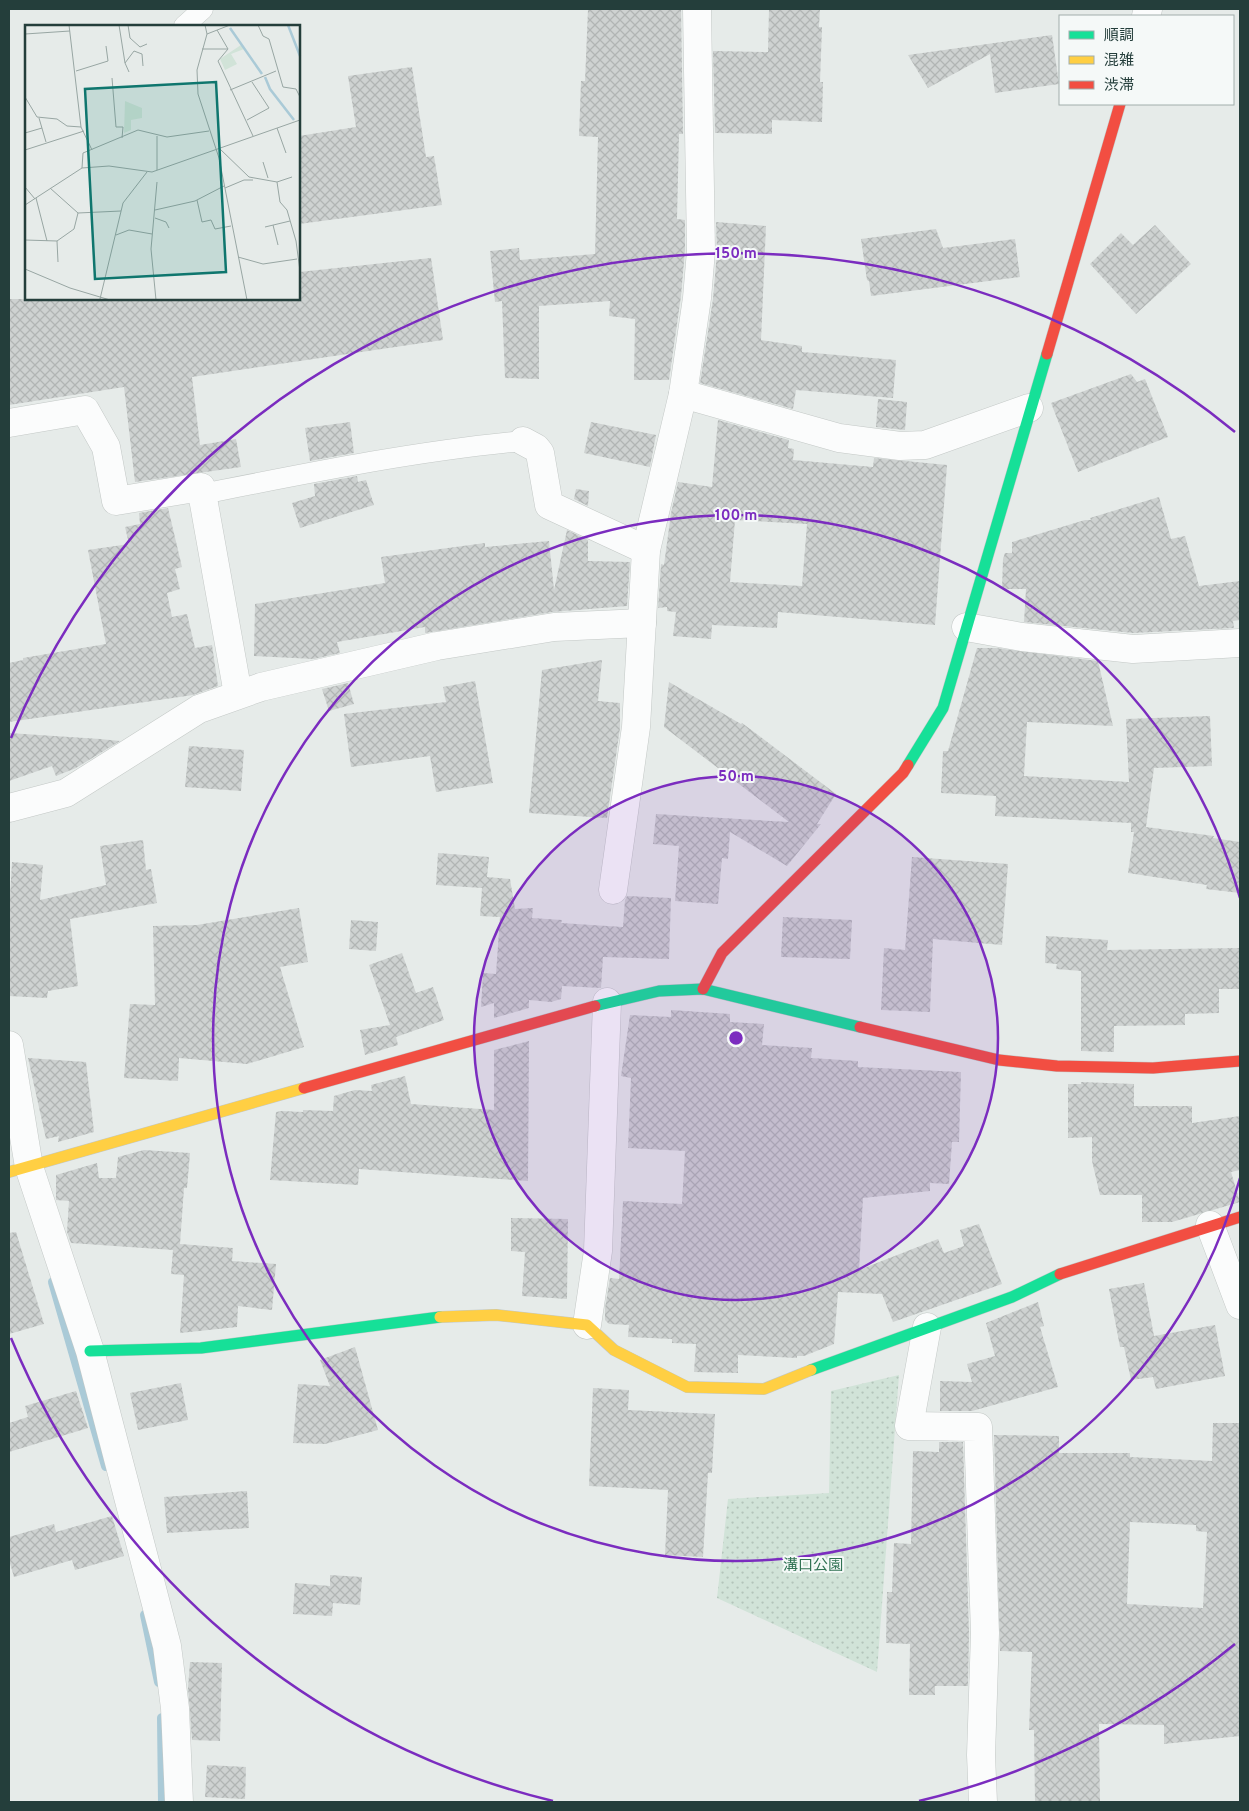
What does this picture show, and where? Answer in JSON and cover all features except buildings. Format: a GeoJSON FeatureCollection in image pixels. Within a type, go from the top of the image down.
{"type":"FeatureCollection","features":[{"type":"Feature","properties":{"kind":"street"},"geometry":{"type":"LineString","coordinates":[[613,890],[636,727],[646,550],[683,394],[697,298],[701,252],[697,9]]}},
{"type":"Feature","properties":{"kind":"street"},"geometry":{"type":"LineString","coordinates":[[703,989],[722,953],[903,773],[943,708],[1029,408],[1120,105]]}},
{"type":"Feature","properties":{"kind":"street"},"geometry":{"type":"LineString","coordinates":[[683,394],[839,438],[900,446],[925,444],[1029,408]]}},
{"type":"Feature","properties":{"kind":"street"},"geometry":{"type":"LineString","coordinates":[[9,423],[85,410],[106,447],[116,501],[201,487],[238,694]]}},
{"type":"Feature","properties":{"kind":"street"},"geometry":{"type":"LineString","coordinates":[[523,441],[536,448],[540,453],[549,505],[646,550]]}},
{"type":"Feature","properties":{"kind":"street"},"geometry":{"type":"LineString","coordinates":[[9,808],[66,793],[199,709],[261,687],[437,646],[554,627],[642,623]]}},
{"type":"Feature","properties":{"kind":"street"},"geometry":{"type":"LineString","coordinates":[[966,627],[1022,637],[1133,650],[1240,643]]}},
{"type":"Feature","properties":{"kind":"street"},"geometry":{"type":"LineString","coordinates":[[19,1170],[607,1002],[659,991],[703,989],[999,1060],[1057,1066],[1153,1068],[1240,1061]]}},
{"type":"Feature","properties":{"kind":"street"},"geometry":{"type":"LineString","coordinates":[[587,1325],[598,1251],[607,1002]]}},
{"type":"Feature","properties":{"kind":"street"},"geometry":{"type":"LineString","coordinates":[[9,1045],[19,1170],[90,1351],[167,1646],[175,1708],[179,1802]]}},
{"type":"Feature","properties":{"kind":"street"},"geometry":{"type":"LineString","coordinates":[[90,1351],[201,1348],[430,1317],[496,1315],[587,1325],[614,1350],[687,1387],[764,1390],[927,1327],[1012,1297],[1068,1270],[1240,1217]]}},
{"type":"Feature","properties":{"kind":"street"},"geometry":{"type":"LineString","coordinates":[[1210,1225],[1240,1305]]}},
{"type":"Feature","properties":{"kind":"street"},"geometry":{"type":"LineString","coordinates":[[927,1327],[909,1426],[978,1427],[985,1634],[981,1755],[983,1802]]}},
{"type":"Feature","properties":{"kind":"lane"},"geometry":{"type":"LineString","coordinates":[[185,25],[203,9]]}},
{"type":"Feature","properties":{"kind":"lane"},"geometry":{"type":"LineString","coordinates":[[202,494],[340,467],[477,445],[523,441]]}},
{"type":"Feature","properties":{"kind":"green space","name":"溝口公園"},"geometry":{"type":"Polygon","coordinates":[[[899,1375],[877,1672],[717,1598],[728,1499],[829,1493],[831,1391],[899,1375]]]}},
{"type":"Feature","properties":{"kind":"waterway"},"geometry":{"type":"LineString","coordinates":[[53,1282],[106,1466]]}},
{"type":"Feature","properties":{"kind":"waterway"},"geometry":{"type":"LineString","coordinates":[[145,1615],[159,1682]]}},
{"type":"Feature","properties":{"kind":"waterway"},"geometry":{"type":"LineString","coordinates":[[162,1718],[163,1802]]}},
{"type":"Feature","properties":{"kind":"traffic: fast"},"geometry":{"type":"LineString","coordinates":[[908,765],[943,708],[1047,354]]}},
{"type":"Feature","properties":{"kind":"traffic: fast"},"geometry":{"type":"LineString","coordinates":[[595,1006],[659,991],[703,989],[860,1027]]}},
{"type":"Feature","properties":{"kind":"traffic: fast"},"geometry":{"type":"LineString","coordinates":[[811,1370],[1012,1297],[1060,1274]]}},
{"type":"Feature","properties":{"kind":"traffic: fast"},"geometry":{"type":"LineString","coordinates":[[90,1351],[201,1348],[440,1317]]}},
{"type":"Feature","properties":{"kind":"traffic: slow"},"geometry":{"type":"LineString","coordinates":[[9,1172],[304,1088]]}},
{"type":"Feature","properties":{"kind":"traffic: slow"},"geometry":{"type":"LineString","coordinates":[[440,1317],[496,1315],[587,1325],[614,1350],[687,1387],[764,1389],[811,1370]]}},
{"type":"Feature","properties":{"kind":"traffic: jam"},"geometry":{"type":"LineString","coordinates":[[1047,354],[1120,105]]}},
{"type":"Feature","properties":{"kind":"traffic: jam"},"geometry":{"type":"LineString","coordinates":[[703,989],[722,953],[903,773],[908,765]]}},
{"type":"Feature","properties":{"kind":"traffic: jam"},"geometry":{"type":"LineString","coordinates":[[304,1088],[595,1006]]}},
{"type":"Feature","properties":{"kind":"traffic: jam"},"geometry":{"type":"LineString","coordinates":[[860,1027],[999,1060],[1057,1066],[1153,1068],[1240,1061]]}},
{"type":"Feature","properties":{"kind":"traffic: jam"},"geometry":{"type":"LineString","coordinates":[[1060,1274],[1240,1217]]}}]}
